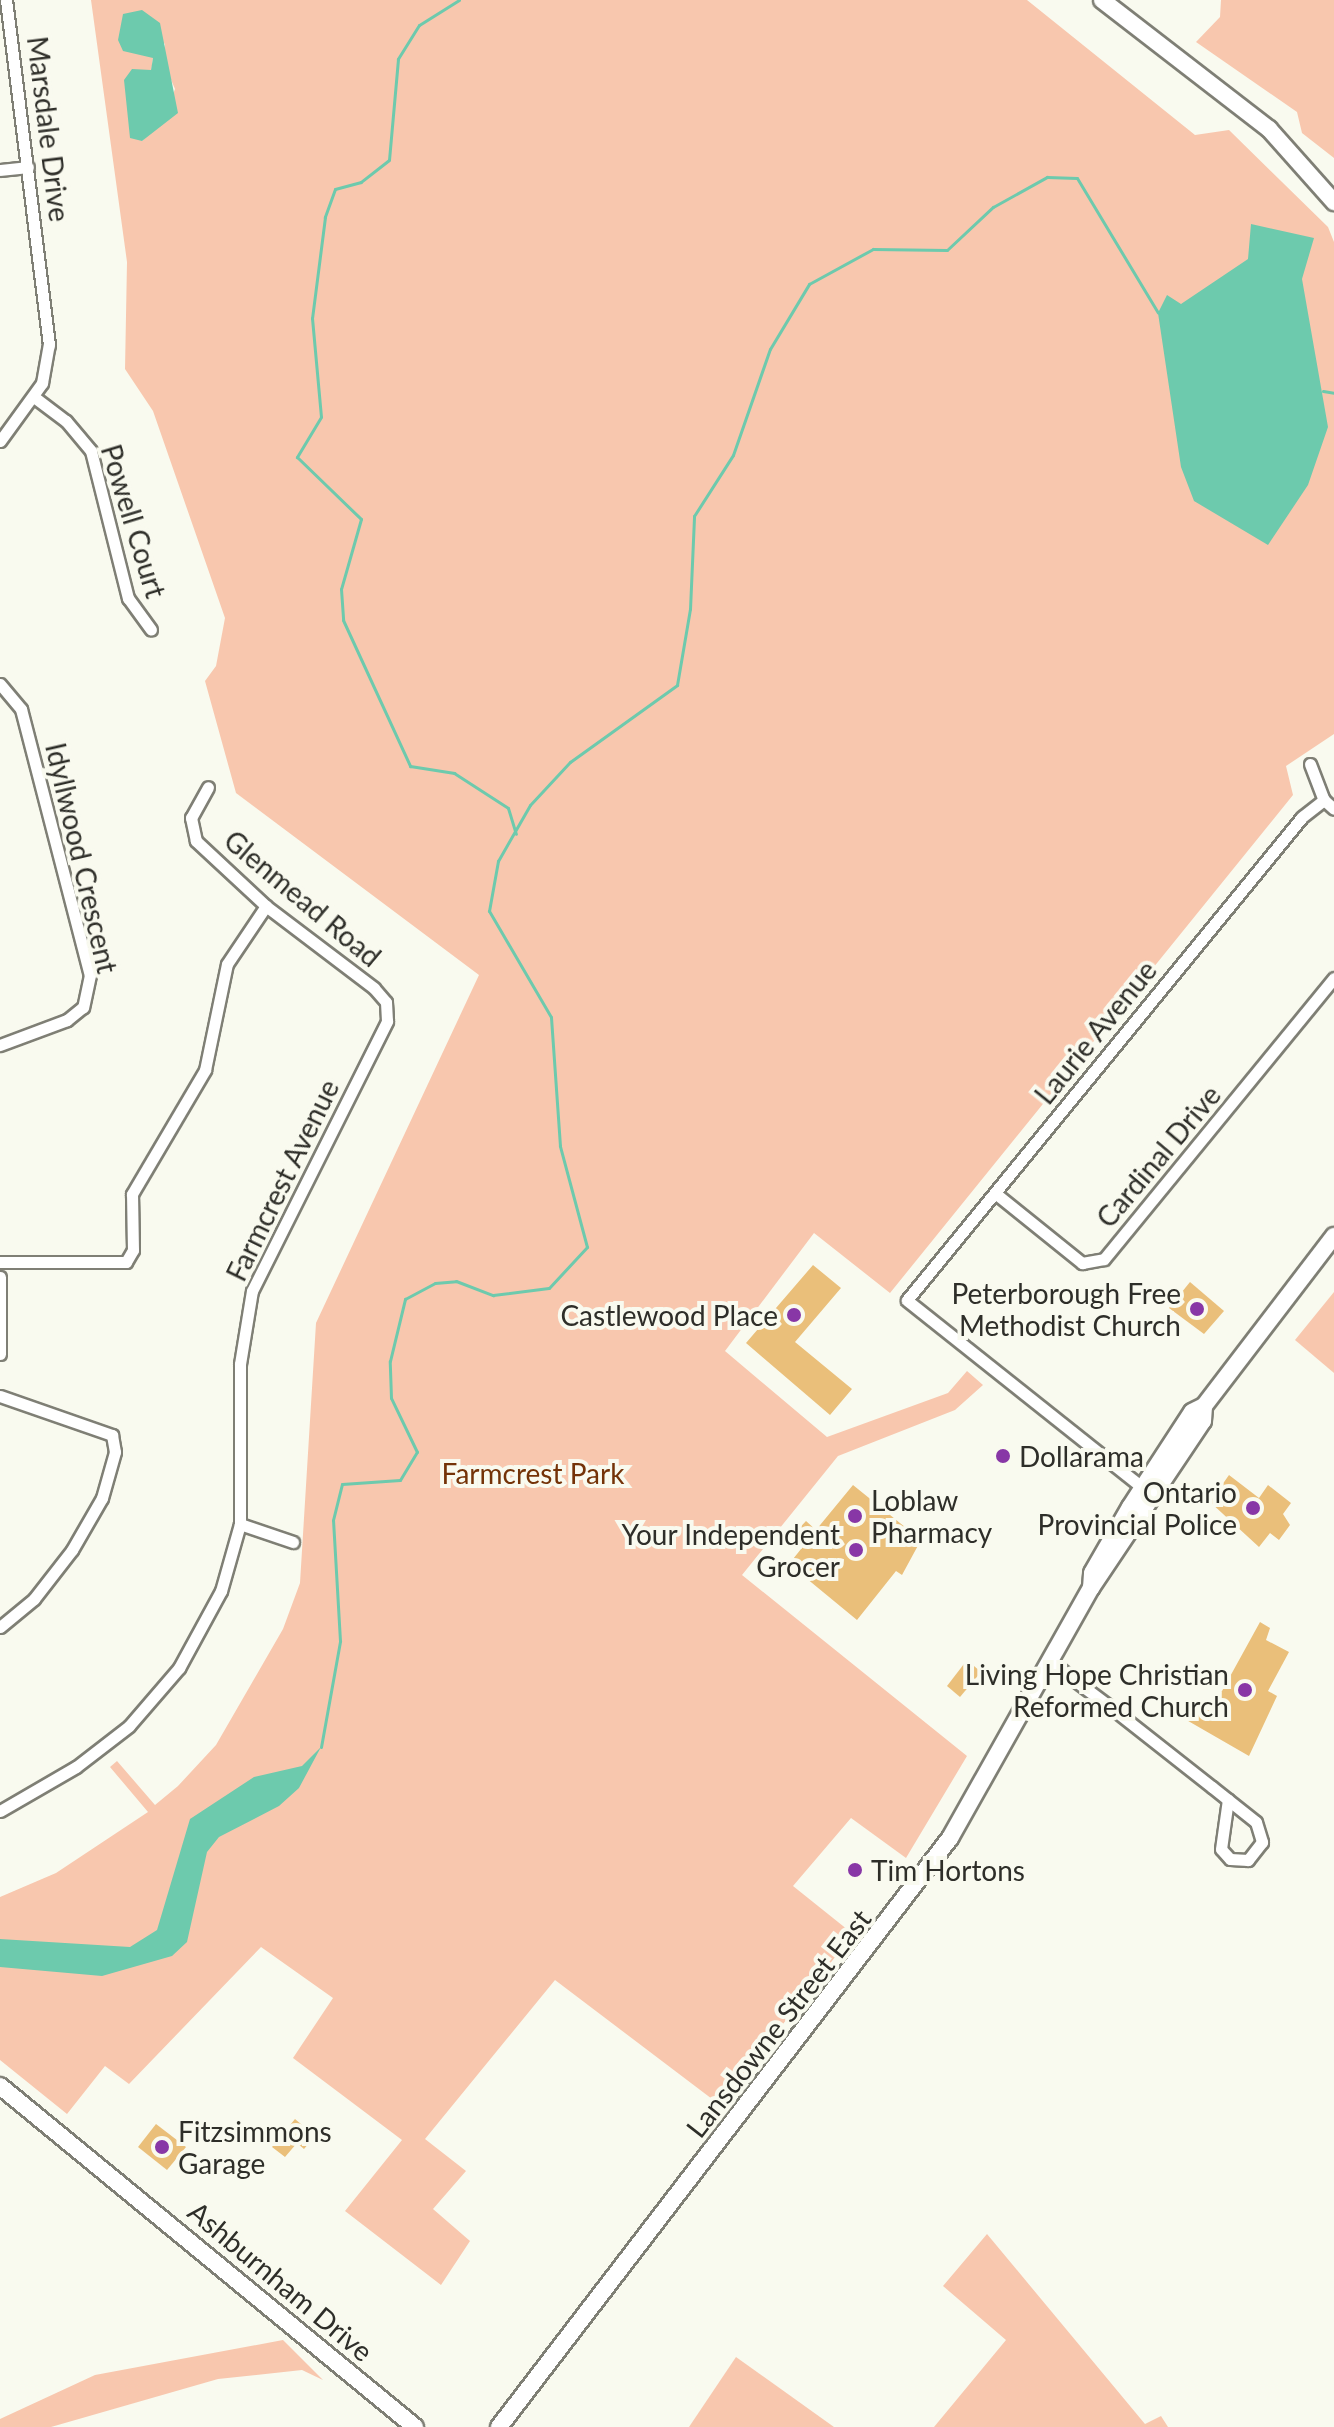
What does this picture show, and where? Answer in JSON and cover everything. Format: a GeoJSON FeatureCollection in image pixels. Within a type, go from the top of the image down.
{"type":"FeatureCollection","features":[{"type":"Feature","properties":{"kind":"main road"},"geometry":{"type":"LineString","coordinates":[[1102,0],[1269,129],[1334,202]]}},
{"type":"Feature","properties":{"kind":"main road","name":"Lansdowne Street East"},"geometry":{"type":"LineString","coordinates":[[499,2427],[928,1869],[973,1802],[1050,1660],[1148,1492],[1203,1421],[1204,1406],[1334,1236]]}},
{"type":"Feature","properties":{"kind":"main road","name":"Ashburnham Drive"},"geometry":{"type":"LineString","coordinates":[[0,2086],[415,2427]]}},
{"type":"Feature","properties":{"kind":"street","name":"Marsdale Drive"},"geometry":{"type":"LineString","coordinates":[[0,441],[34,397],[47,371],[49,345],[6,0]]}},
{"type":"Feature","properties":{"kind":"street"},"geometry":{"type":"LineString","coordinates":[[0,170],[28,167]]}},
{"type":"Feature","properties":{"kind":"street","name":"Powell Court"},"geometry":{"type":"LineString","coordinates":[[34,397],[66,421],[91,451],[128,598],[151,630]]}},
{"type":"Feature","properties":{"kind":"street","name":"Idyllwood Crescent"},"geometry":{"type":"LineString","coordinates":[[0,684],[21,709],[90,975],[83,1007],[67,1020],[0,1045]]}},
{"type":"Feature","properties":{"kind":"street"},"geometry":{"type":"LineString","coordinates":[[1310,764],[1324,800],[1334,809]]}},
{"type":"Feature","properties":{"kind":"street","name":"Glenmead Road"},"geometry":{"type":"LineString","coordinates":[[208,787],[191,818],[196,841],[266,906],[386,1002]]}},
{"type":"Feature","properties":{"kind":"street","name":"Laurie Avenue"},"geometry":{"type":"LineString","coordinates":[[1148,1492],[907,1300],[1302,817],[1324,800]]}},
{"type":"Feature","properties":{"kind":"street"},"geometry":{"type":"LineString","coordinates":[[0,1262],[126,1262],[133,1250],[132,1194],[205,1070],[227,964],[266,906]]}},
{"type":"Feature","properties":{"kind":"street","name":"Cardinal Drive"},"geometry":{"type":"LineString","coordinates":[[995,1193],[1082,1263],[1104,1259],[1334,978]]}},
{"type":"Feature","properties":{"kind":"street","name":"Farmcrest Avenue"},"geometry":{"type":"LineString","coordinates":[[0,1811],[76,1767],[129,1726],[179,1668],[221,1591],[240,1524],[240,1364],[252,1291],[387,1021],[386,1002]]}},
{"type":"Feature","properties":{"kind":"street"},"geometry":{"type":"LineString","coordinates":[[0,1277],[0,1354]]}},
{"type":"Feature","properties":{"kind":"street"},"geometry":{"type":"LineString","coordinates":[[0,1396],[112,1435],[115,1452],[102,1498],[72,1550],[34,1599],[0,1627]]}},
{"type":"Feature","properties":{"kind":"street"},"geometry":{"type":"LineString","coordinates":[[240,1524],[293,1542]]}},
{"type":"Feature","properties":{"kind":"street"},"geometry":{"type":"LineString","coordinates":[[1050,1660],[1228,1799],[1262,1832],[1259,1853],[1248,1860],[1230,1859],[1221,1849],[1228,1799]]}},
{"type":"Feature","properties":{"kind":"green space","name":"Farmcrest Park"},"geometry":{"type":"Polygon","coordinates":[[[91,0],[1027,0],[1195,135],[1229,130],[1328,227],[1334,242],[1334,734],[1286,766],[1293,795],[890,1293],[814,1233],[725,1351],[827,1437],[948,1393],[967,1371],[983,1385],[955,1410],[838,1456],[742,1575],[967,1756],[906,1858],[851,1818],[793,1886],[853,1934],[720,2105],[555,1980],[425,2139],[466,2171],[433,2209],[470,2241],[441,2285],[345,2211],[402,2140],[293,2058],[333,1998],[261,1947],[129,2084],[105,2066],[67,2114],[0,2060],[0,1897],[56,1873],[148,1812],[110,1767],[117,1761],[155,1805],[178,1786],[216,1745],[283,1629],[300,1583],[316,1323],[479,975],[236,793],[205,681],[216,666],[225,618],[153,411],[125,369],[127,262],[91,0]],[[165,43],[153,58],[142,141],[163,121],[175,89],[163,61],[165,43]]]}},
{"type":"Feature","properties":{"kind":"green space"},"geometry":{"type":"Polygon","coordinates":[[[1221,0],[1334,0],[1334,158],[1302,133],[1297,112],[1196,42],[1220,17],[1221,0]]]}},
{"type":"Feature","properties":{"kind":"green space"},"geometry":{"type":"Polygon","coordinates":[[[1334,1292],[1334,1373],[1295,1340],[1334,1292]]]}},
{"type":"Feature","properties":{"kind":"green space"},"geometry":{"type":"Polygon","coordinates":[[[987,2234],[1145,2424],[1161,2416],[1168,2427],[934,2427],[1006,2340],[943,2286],[987,2234]]]}},
{"type":"Feature","properties":{"kind":"green space"},"geometry":{"type":"Polygon","coordinates":[[[283,2340],[323,2380],[302,2370],[218,2379],[51,2427],[0,2427],[0,2419],[95,2375],[283,2340]]]}},
{"type":"Feature","properties":{"kind":"green space"},"geometry":{"type":"Polygon","coordinates":[[[736,2357],[834,2427],[689,2427],[736,2357]]]}},
{"type":"Feature","properties":{"kind":"shaded area"},"geometry":{"type":"Polygon","coordinates":[[[142,10],[160,23],[178,113],[142,141],[130,138],[124,80],[132,69],[151,70],[153,58],[123,51],[118,40],[123,14],[142,10]]]}},
{"type":"Feature","properties":{"kind":"shaded area"},"geometry":{"type":"Polygon","coordinates":[[[1251,224],[1314,238],[1302,279],[1328,427],[1308,485],[1268,545],[1194,501],[1181,467],[1158,313],[1167,295],[1181,304],[1248,259],[1251,224]]]}},
{"type":"Feature","properties":{"kind":"shaded area"},"geometry":{"type":"Polygon","coordinates":[[[321,1747],[299,1788],[279,1806],[219,1837],[207,1852],[187,1942],[172,1956],[102,1976],[0,1967],[0,1939],[130,1947],[157,1930],[190,1819],[254,1777],[302,1766],[321,1747]]]}},
{"type":"Feature","properties":{"kind":"building","name":"Castlewood Place"},"geometry":{"type":"Polygon","coordinates":[[[813,1265],[841,1288],[795,1342],[852,1389],[830,1415],[746,1343],[813,1265]]]}},
{"type":"Feature","properties":{"kind":"building","name":"Peterborough Free Methodist Church"},"geometry":{"type":"Polygon","coordinates":[[[1190,1282],[1224,1311],[1204,1334],[1169,1308],[1190,1282]]]}},
{"type":"Feature","properties":{"kind":"building","name":"Ontario Provincial Police"},"geometry":{"type":"Polygon","coordinates":[[[1229,1475],[1259,1498],[1268,1485],[1291,1503],[1283,1514],[1290,1525],[1279,1540],[1270,1533],[1259,1547],[1210,1502],[1229,1475]]]}},
{"type":"Feature","properties":{"kind":"building","name":"Your Independent Grocer"},"geometry":{"type":"Polygon","coordinates":[[[853,1485],[921,1540],[902,1575],[896,1571],[857,1620],[789,1564],[805,1544],[793,1535],[806,1521],[816,1530],[853,1485]]]}},
{"type":"Feature","properties":{"kind":"building","name":"Living Hope Christian Reformed Church"},"geometry":{"type":"Polygon","coordinates":[[[1260,1622],[1270,1628],[1266,1640],[1289,1652],[1268,1691],[1277,1696],[1249,1756],[1183,1718],[1190,1705],[1211,1711],[1260,1622]]]}},
{"type":"Feature","properties":{"kind":"building"},"geometry":{"type":"Polygon","coordinates":[[[967,1660],[981,1672],[960,1697],[947,1686],[967,1660]]]}},
{"type":"Feature","properties":{"kind":"building"},"geometry":{"type":"Polygon","coordinates":[[[295,2119],[315,2136],[304,2149],[297,2143],[285,2157],[272,2147],[295,2119]]]}},
{"type":"Feature","properties":{"kind":"building","name":"Fitzsimmons Garage"},"geometry":{"type":"Polygon","coordinates":[[[156,2124],[186,2147],[167,2170],[138,2147],[156,2124]]]}},
{"type":"Feature","properties":{"kind":"waterway"},"geometry":{"type":"LineString","coordinates":[[459,0],[419,25],[398,59],[389,160],[361,182],[335,189],[325,217],[312,318],[321,417],[297,457],[361,519],[341,589],[343,620],[410,766],[454,773],[508,808],[516,834]]}},
{"type":"Feature","properties":{"kind":"waterway"},"geometry":{"type":"LineString","coordinates":[[321,1747],[340,1641],[333,1520],[342,1484],[400,1480],[417,1452],[391,1398],[390,1361],[405,1299],[435,1283],[456,1281],[493,1295],[549,1288],[587,1247],[560,1146],[551,1017],[489,911],[498,861],[530,805],[570,762],[677,685],[690,609],[694,516],[733,455],[770,349],[809,284],[873,249],[947,250],[993,207],[1047,177],[1077,178],[1158,313]]}},
{"type":"Feature","properties":{"kind":"waterway"},"geometry":{"type":"LineString","coordinates":[[1323,391],[1334,393]]}},
{"type":"Feature","properties":{"kind":"place","name":"Peterborough Free Methodist Church"},"geometry":{"type":"Point","coordinates":[1197,1309]}},
{"type":"Feature","properties":{"kind":"place","name":"Castlewood Place"},"geometry":{"type":"Point","coordinates":[794,1315]}},
{"type":"Feature","properties":{"kind":"place","name":"Dollarama"},"geometry":{"type":"Point","coordinates":[1003,1456]}},
{"type":"Feature","properties":{"kind":"place","name":"Ontario Provincial Police"},"geometry":{"type":"Point","coordinates":[1253,1508]}},
{"type":"Feature","properties":{"kind":"place","name":"Loblaw Pharmacy"},"geometry":{"type":"Point","coordinates":[855,1516]}},
{"type":"Feature","properties":{"kind":"place","name":"Your Independent Grocer"},"geometry":{"type":"Point","coordinates":[856,1550]}},
{"type":"Feature","properties":{"kind":"place","name":"Living Hope Christian Reformed Church"},"geometry":{"type":"Point","coordinates":[1245,1690]}},
{"type":"Feature","properties":{"kind":"place","name":"Tim Hortons"},"geometry":{"type":"Point","coordinates":[855,1870]}},
{"type":"Feature","properties":{"kind":"place","name":"Fitzsimmons Garage"},"geometry":{"type":"Point","coordinates":[162,2147]}}]}
